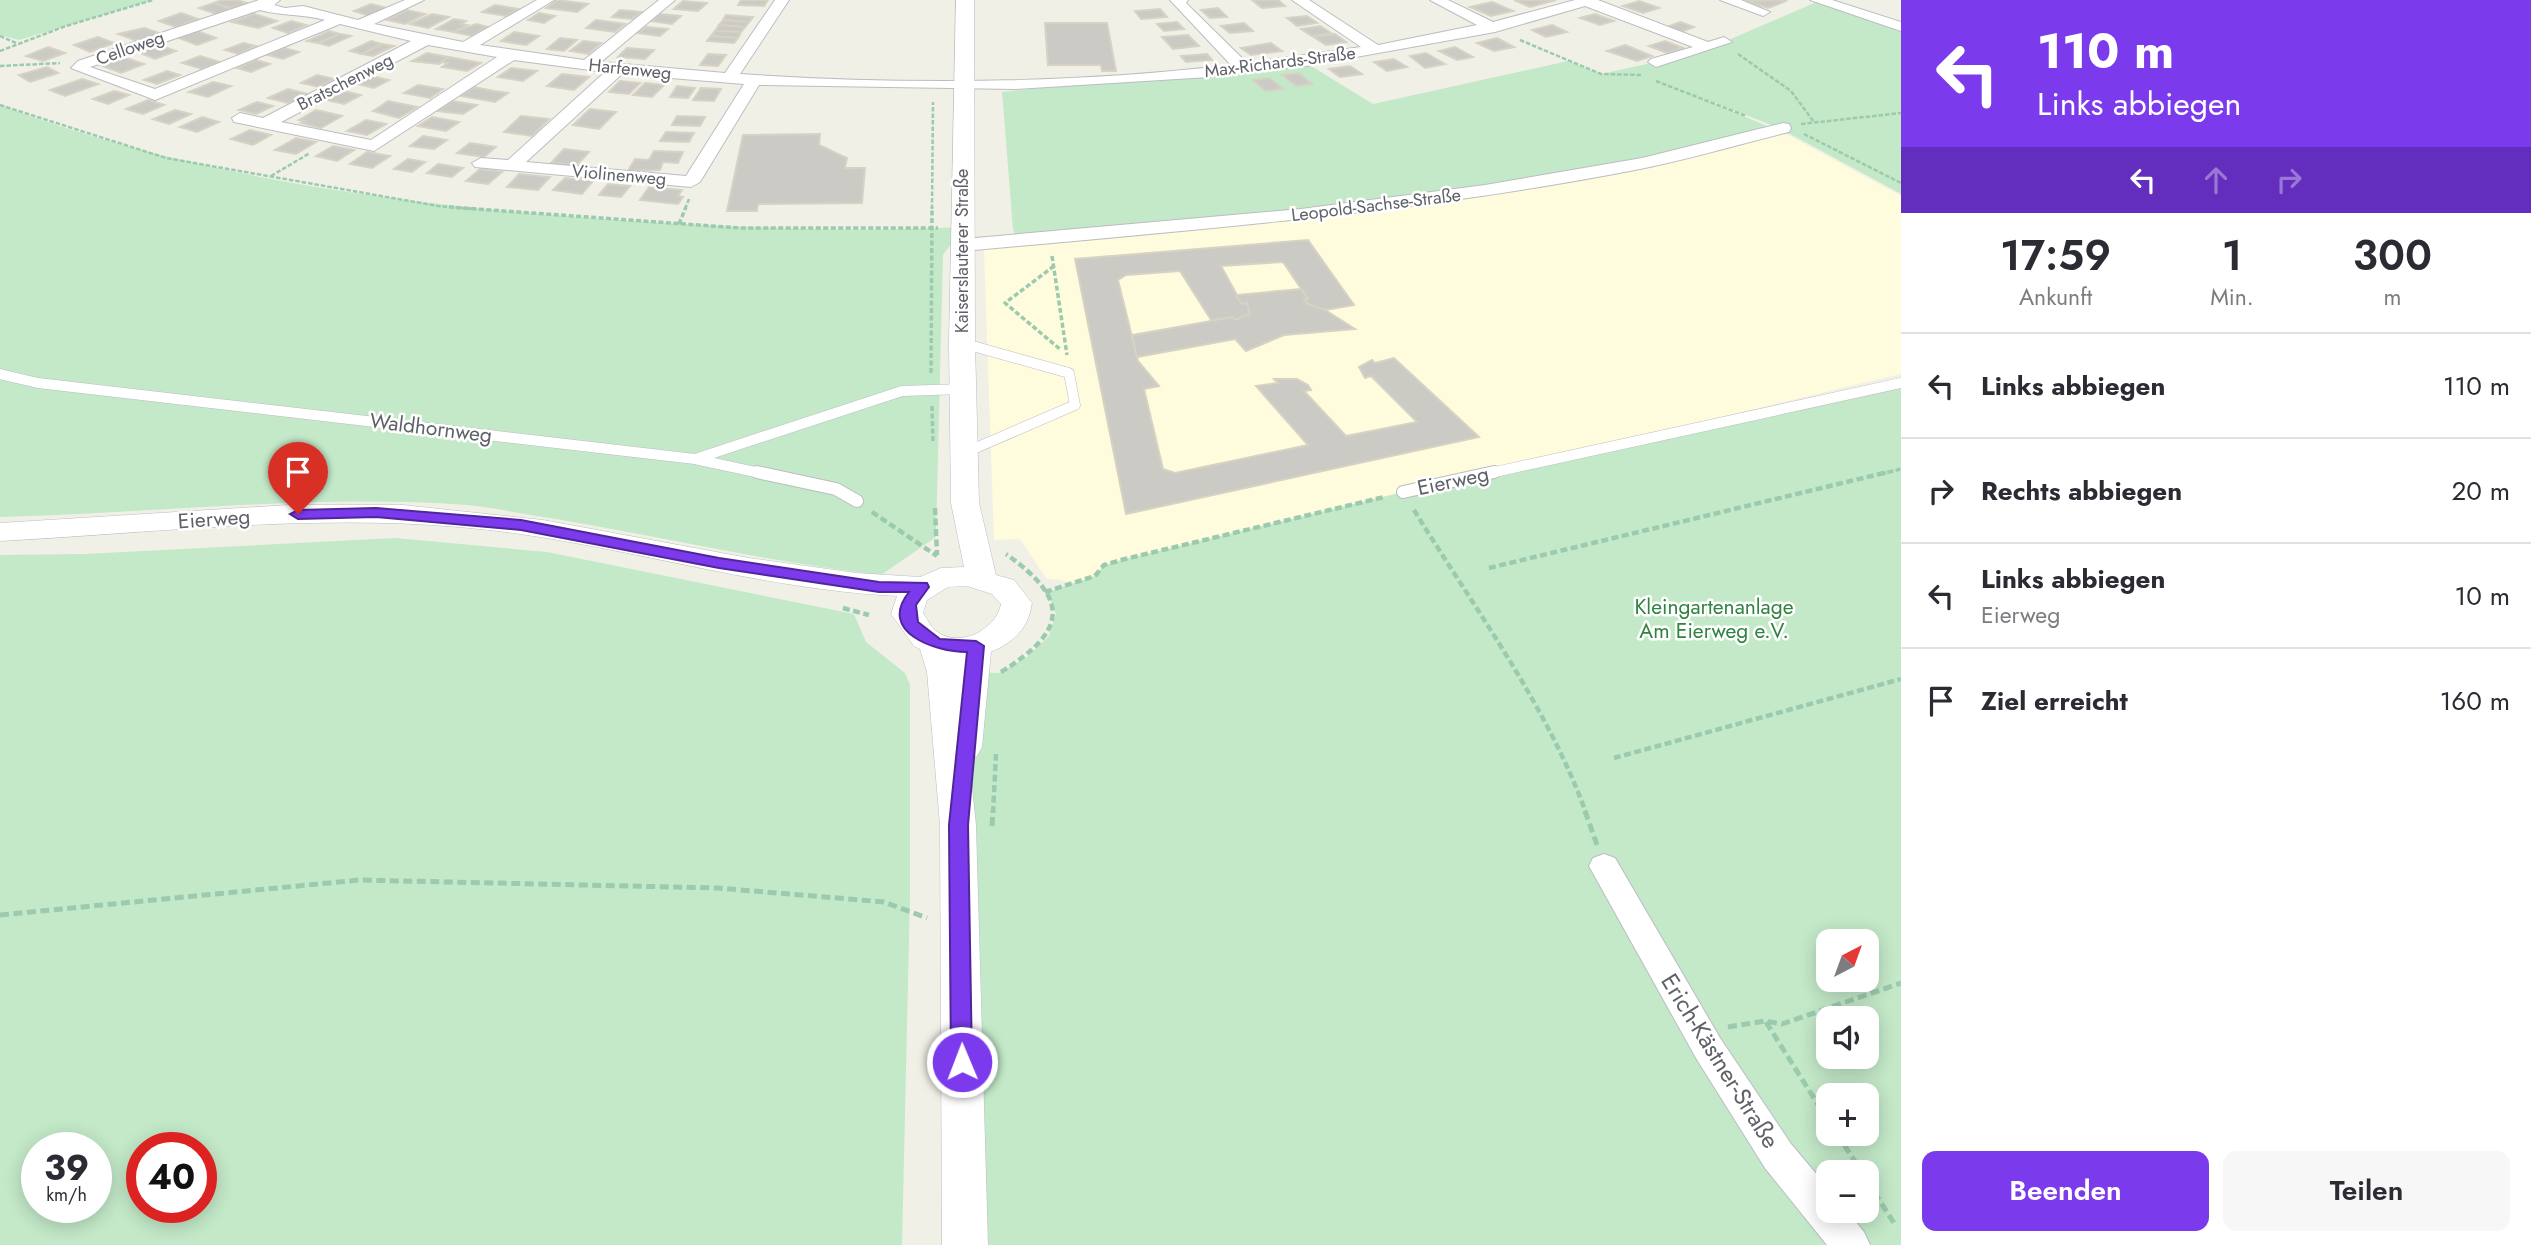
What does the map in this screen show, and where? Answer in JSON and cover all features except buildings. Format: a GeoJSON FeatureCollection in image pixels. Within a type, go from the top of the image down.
{"type":"FeatureCollection","features":[{"type":"Feature","properties":{"kind":"street"},"geometry":{"type":"LineString","coordinates":[[359,25],[416,0]]}},
{"type":"Feature","properties":{"kind":"street"},"geometry":{"type":"LineString","coordinates":[[466,47],[547,0]]}},
{"type":"Feature","properties":{"kind":"street"},"geometry":{"type":"LineString","coordinates":[[587,65],[668,0]]}},
{"type":"Feature","properties":{"kind":"street"},"geometry":{"type":"LineString","coordinates":[[729,79],[782,0]]}},
{"type":"Feature","properties":{"kind":"street","name":"Kaiserslauterer Straße"},"geometry":{"type":"LineString","coordinates":[[965,0],[963,453],[965,503],[982,578]]}},
{"type":"Feature","properties":{"kind":"street"},"geometry":{"type":"LineString","coordinates":[[1181,0],[1176,1],[1242,67]]}},
{"type":"Feature","properties":{"kind":"street"},"geometry":{"type":"LineString","coordinates":[[1299,0],[1374,49]]}},
{"type":"Feature","properties":{"kind":"street"},"geometry":{"type":"LineString","coordinates":[[1437,0],[1507,34]]}},
{"type":"Feature","properties":{"kind":"street"},"geometry":{"type":"LineString","coordinates":[[1587,0],[1716,45]]}},
{"type":"Feature","properties":{"kind":"street","name":"Max-Richards-Straße"},"geometry":{"type":"LineString","coordinates":[[964,86],[1104,82],[1303,61],[1491,26],[1587,0]]}},
{"type":"Feature","properties":{"kind":"street"},"geometry":{"type":"LineString","coordinates":[[1727,0],[1763,12]]}},
{"type":"Feature","properties":{"kind":"street"},"geometry":{"type":"LineString","coordinates":[[1817,0],[1901,27]]}},
{"type":"Feature","properties":{"kind":"street","name":"Harfenweg"},"geometry":{"type":"LineString","coordinates":[[266,2],[285,12],[300,5],[338,20],[425,40],[618,69],[729,79],[964,86]]}},
{"type":"Feature","properties":{"kind":"street","name":"Celloweg"},"geometry":{"type":"LineString","coordinates":[[175,102],[79,68],[266,2]]}},
{"type":"Feature","properties":{"kind":"street"},"geometry":{"type":"LineString","coordinates":[[155,95],[338,20]]}},
{"type":"Feature","properties":{"kind":"street","name":"Bratschenweg"},"geometry":{"type":"LineString","coordinates":[[264,124],[425,40]]}},
{"type":"Feature","properties":{"kind":"street"},"geometry":{"type":"LineString","coordinates":[[1656,62],[1716,45]]}},
{"type":"Feature","properties":{"kind":"street"},"geometry":{"type":"LineString","coordinates":[[374,146],[511,55]]}},
{"type":"Feature","properties":{"kind":"street"},"geometry":{"type":"LineString","coordinates":[[1303,61],[1320,72]]}},
{"type":"Feature","properties":{"kind":"street"},"geometry":{"type":"LineString","coordinates":[[512,166],[618,69]]}},
{"type":"Feature","properties":{"kind":"street","name":"Violinenweg"},"geometry":{"type":"LineString","coordinates":[[481,163],[691,182],[754,80]]}},
{"type":"Feature","properties":{"kind":"street","name":"Bratschenweg"},"geometry":{"type":"LineString","coordinates":[[240,118],[398,150]]}},
{"type":"Feature","properties":{"kind":"street","name":"Leopold-Sachse-Straße"},"geometry":{"type":"LineString","coordinates":[[963,236],[1050,237],[1301,215],[1485,190],[1642,163],[1783,128]]}},
{"type":"Feature","properties":{"kind":"street","name":"Kaiserslauterer Straße"},"geometry":{"type":"LineString","coordinates":[[931,583],[965,503]]}},
{"type":"Feature","properties":{"kind":"street","name":"Eierweg"},"geometry":{"type":"LineString","coordinates":[[0,532],[271,515],[376,513],[521,525],[719,563],[879,587],[931,583]]}},
{"type":"Feature","properties":{"kind":"street","name":"Eierweg"},"geometry":{"type":"LineString","coordinates":[[719,563],[907,614]]}},
{"type":"Feature","properties":{"kind":"street"},"geometry":{"type":"LineString","coordinates":[[982,578],[1013,597],[1017,609],[1015,621],[1007,632],[993,641],[976,646],[947,646],[934,642],[911,625],[907,614],[908,604],[931,583],[982,578]]}},
{"type":"Feature","properties":{"kind":"street"},"geometry":{"type":"LineString","coordinates":[[934,642],[943,672],[975,828]]}},
{"type":"Feature","properties":{"kind":"street"},"geometry":{"type":"LineString","coordinates":[[965,1245],[959,906],[975,828],[976,646]]}},
{"type":"Feature","properties":{"kind":"street","name":"Erich-Kästner-Straße"},"geometry":{"type":"LineString","coordinates":[[1604,866],[1708,1048],[1778,1156],[1851,1245]]}},
{"type":"Feature","properties":{"kind":"lane"},"geometry":{"type":"LineString","coordinates":[[962,343],[1069,373],[1076,405],[963,453]]}},
{"type":"Feature","properties":{"kind":"lane","name":"Waldhornweg"},"geometry":{"type":"LineString","coordinates":[[0,374],[38,383],[695,459],[836,489],[857,501]]}},
{"type":"Feature","properties":{"kind":"lane","name":"Eierweg"},"geometry":{"type":"LineString","coordinates":[[1403,492],[1901,383]]}},
{"type":"Feature","properties":{"kind":"lane"},"geometry":{"type":"LineString","coordinates":[[695,459],[745,440],[860,407],[902,391],[963,389]]}},
{"type":"Feature","properties":{"kind":"path"},"geometry":{"type":"LineString","coordinates":[[0,51],[153,0]]}},
{"type":"Feature","properties":{"kind":"path"},"geometry":{"type":"LineString","coordinates":[[1507,34],[1601,74],[1640,75],[1769,125],[1819,139],[1901,183]]}},
{"type":"Feature","properties":{"kind":"path"},"geometry":{"type":"LineString","coordinates":[[0,36],[17,44]]}},
{"type":"Feature","properties":{"kind":"path"},"geometry":{"type":"LineString","coordinates":[[1716,45],[1739,54],[1791,92],[1814,122]]}},
{"type":"Feature","properties":{"kind":"path"},"geometry":{"type":"LineString","coordinates":[[0,66],[93,61]]}},
{"type":"Feature","properties":{"kind":"path"},"geometry":{"type":"LineString","coordinates":[[932,85],[930,229],[933,444]]}},
{"type":"Feature","properties":{"kind":"path"},"geometry":{"type":"LineString","coordinates":[[0,104],[166,158],[438,206],[740,228],[930,229],[963,236]]}},
{"type":"Feature","properties":{"kind":"path"},"geometry":{"type":"LineString","coordinates":[[1783,128],[1901,113]]}},
{"type":"Feature","properties":{"kind":"path"},"geometry":{"type":"LineString","coordinates":[[271,176],[335,138]]}},
{"type":"Feature","properties":{"kind":"path"},"geometry":{"type":"LineString","coordinates":[[1050,237],[1069,373]]}},
{"type":"Feature","properties":{"kind":"path"},"geometry":{"type":"LineString","coordinates":[[1054,266],[1005,303],[1067,355]]}},
{"type":"Feature","properties":{"kind":"path"},"geometry":{"type":"LineString","coordinates":[[1489,568],[1901,469]]}},
{"type":"Feature","properties":{"kind":"path"},"geometry":{"type":"LineString","coordinates":[[1403,492],[1522,685],[1571,772],[1604,866]]}},
{"type":"Feature","properties":{"kind":"path","name":"Eierweg"},"geometry":{"type":"LineString","coordinates":[[1013,597],[1077,583],[1095,576],[1104,565],[1125,559],[1403,492]]}},
{"type":"Feature","properties":{"kind":"path"},"geometry":{"type":"LineString","coordinates":[[857,501],[937,556],[935,500]]}},
{"type":"Feature","properties":{"kind":"path"},"geometry":{"type":"LineString","coordinates":[[829,605],[869,615]]}},
{"type":"Feature","properties":{"kind":"path"},"geometry":{"type":"LineString","coordinates":[[999,673],[999,686]]}},
{"type":"Feature","properties":{"kind":"path"},"geometry":{"type":"LineString","coordinates":[[1614,758],[1901,679]]}},
{"type":"Feature","properties":{"kind":"path"},"geometry":{"type":"LineString","coordinates":[[975,828],[996,752]]}},
{"type":"Feature","properties":{"kind":"path"},"geometry":{"type":"LineString","coordinates":[[0,915],[359,880],[718,888],[884,902],[937,923],[959,906]]}},
{"type":"Feature","properties":{"kind":"path"},"geometry":{"type":"LineString","coordinates":[[1816,1101],[1765,1021],[1782,1024],[1901,984]]}},
{"type":"Feature","properties":{"kind":"path"},"geometry":{"type":"LineString","coordinates":[[1879,1199],[1895,1223]]}},
{"type":"Feature","properties":{"kind":"shaded area"},"geometry":{"type":"Polygon","coordinates":[[[1784,133],[1901,196],[1901,374],[1125,559],[1104,565],[1095,576],[1077,583],[1046,578],[1020,539],[994,540],[984,250],[1642,163],[1784,133]]]}},
{"type":"Feature","properties":{"kind":"green space"},"geometry":{"type":"Polygon","coordinates":[[[0,0],[153,0],[19,40],[0,35],[0,0]]]}},
{"type":"Feature","properties":{"kind":"green space"},"geometry":{"type":"Polygon","coordinates":[[[1819,1],[1901,27],[1901,194],[1779,128],[1692,94],[1767,126],[1642,163],[1301,215],[1049,234],[1015,234],[1013,229],[1002,92],[1303,61],[1373,104],[1568,61],[1601,74],[1656,62],[1724,42],[1819,1]]]}},
{"type":"Feature","properties":{"kind":"green space"},"geometry":{"type":"Polygon","coordinates":[[[0,105],[72,130],[146,151],[221,169],[375,196],[529,213],[694,224],[828,229],[963,227],[943,255],[936,537],[881,575],[799,564],[467,505],[409,502],[292,503],[0,517],[0,105]]]}},
{"type":"Feature","properties":{"kind":"green space","name":"Kleingartenanlage Am Eierweg e.V."},"geometry":{"type":"Polygon","coordinates":[[[1901,389],[1901,1245],[965,1245],[959,906],[972,672],[999,673],[1026,658],[1049,636],[1056,614],[1047,592],[1095,576],[1104,565],[1403,492],[1901,389]]]}},
{"type":"Feature","properties":{"kind":"green space"},"geometry":{"type":"Polygon","coordinates":[[[395,538],[547,552],[854,614],[866,642],[905,673],[910,685],[910,896],[902,1245],[0,1245],[0,555],[84,554],[395,538]]]}},
{"type":"Feature","properties":{"kind":"route"},"geometry":{"type":"LineString","coordinates":[[298,514],[376,513],[521,525],[719,563],[879,587],[922,587],[908,604],[907,614],[911,625],[934,642],[961,648],[976,646],[958,825],[962,1062]]}}]}
